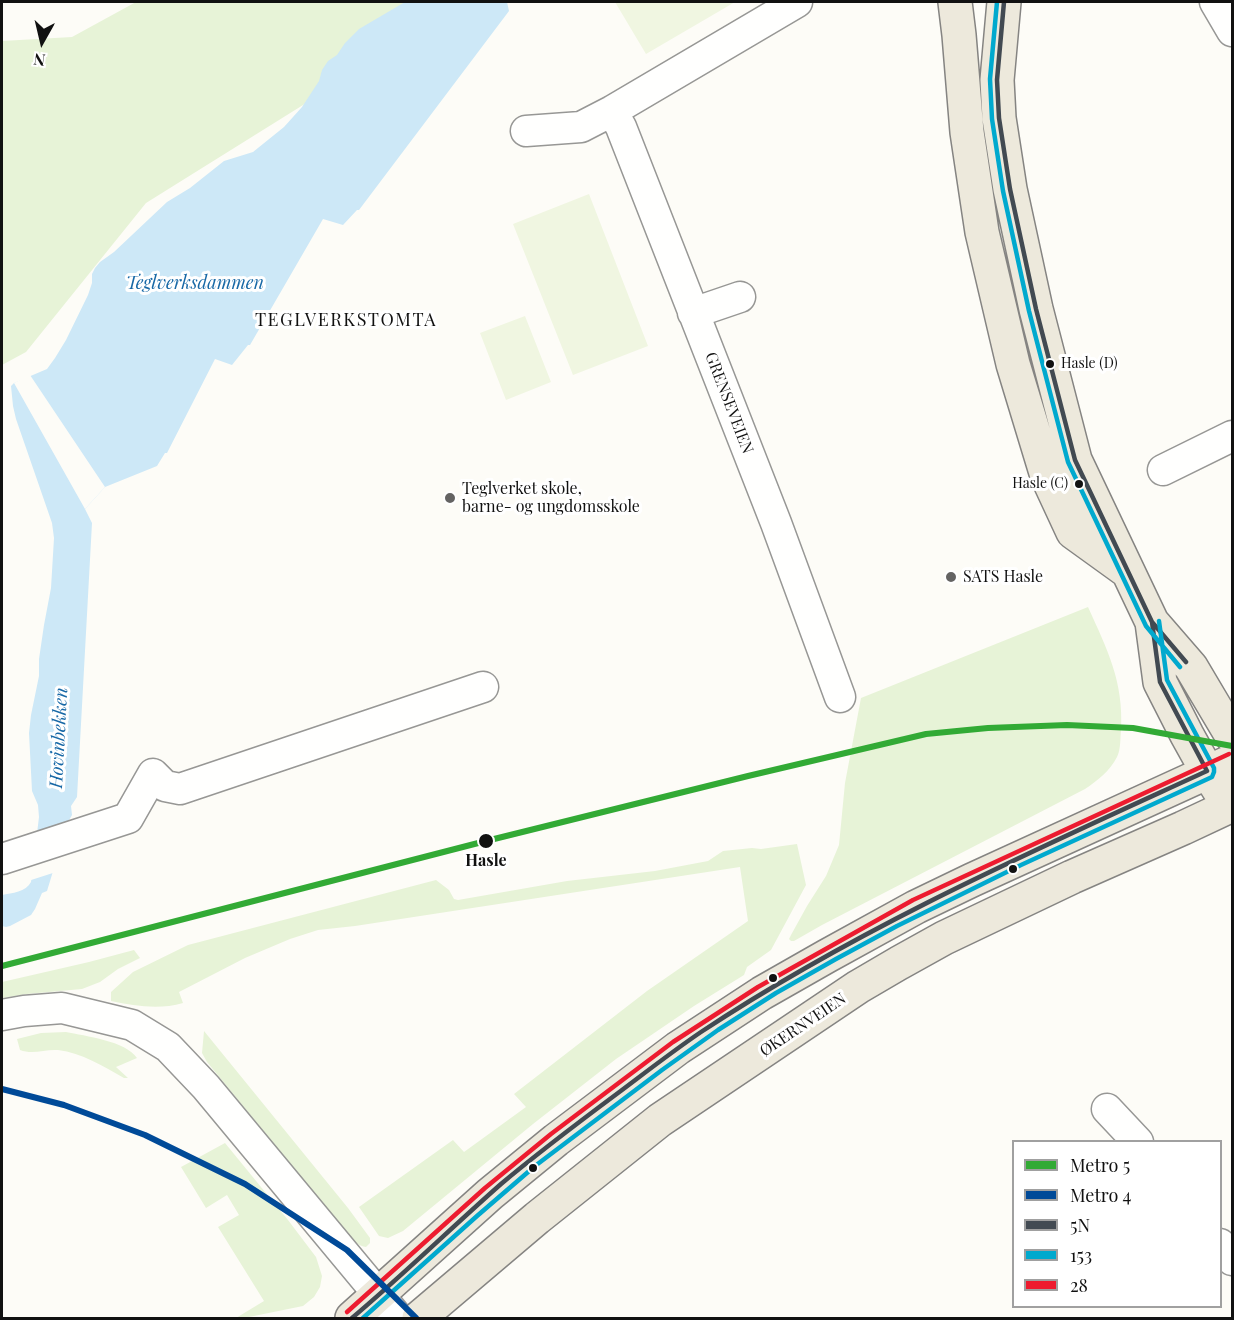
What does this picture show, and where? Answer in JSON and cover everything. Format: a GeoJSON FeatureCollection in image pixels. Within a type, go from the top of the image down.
{"type":"FeatureCollection","features":[{"type":"Feature","properties":{"kind":"main road"},"geometry":{"type":"LineString","coordinates":[[955,2],[968,132],[982,232],[1013,364],[1047,476],[1073,532],[1127,571]]}},
{"type":"Feature","properties":{"kind":"main road"},"geometry":{"type":"LineString","coordinates":[[1004,2],[997,80],[999,118],[1010,189],[1036,309],[1075,460]]}},
{"type":"Feature","properties":{"kind":"main road"},"geometry":{"type":"LineString","coordinates":[[1013,364],[1075,460],[1152,622],[1191,667],[1233,736]]}},
{"type":"Feature","properties":{"kind":"main road"},"geometry":{"type":"LineString","coordinates":[[1152,622],[1160,681],[1220,766],[1232,807]]}},
{"type":"Feature","properties":{"kind":"main road"},"geometry":{"type":"LineString","coordinates":[[352,1318],[388,1307],[490,1194],[556,1140],[678,1048],[762,993],[916,907],[1220,766]]}},
{"type":"Feature","properties":{"kind":"main road","name":"ØKERNVEIEN"},"geometry":{"type":"LineString","coordinates":[[419,1318],[537,1218],[660,1120],[858,987],[917,953],[984,919],[1072,877],[1232,807]]}},
{"type":"Feature","properties":{"kind":"street"},"geometry":{"type":"LineString","coordinates":[[526,131],[581,127],[797,2]]}},
{"type":"Feature","properties":{"kind":"street"},"geometry":{"type":"LineString","coordinates":[[1215,2],[1233,31]]}},
{"type":"Feature","properties":{"kind":"street","name":"GRENSEVEIEN"},"geometry":{"type":"LineString","coordinates":[[612,111],[621,128],[783,541],[840,697]]}},
{"type":"Feature","properties":{"kind":"street"},"geometry":{"type":"LineString","coordinates":[[693,313],[740,297]]}},
{"type":"Feature","properties":{"kind":"street"},"geometry":{"type":"LineString","coordinates":[[1163,470],[1233,436]]}},
{"type":"Feature","properties":{"kind":"street"},"geometry":{"type":"LineString","coordinates":[[11,849],[66,838],[128,818],[153,774],[165,786],[180,789],[483,687]]}},
{"type":"Feature","properties":{"kind":"street"},"geometry":{"type":"LineString","coordinates":[[2,1015],[62,1008],[132,1025],[168,1047],[206,1087],[388,1307]]}},
{"type":"Feature","properties":{"kind":"street"},"geometry":{"type":"LineString","coordinates":[[1107,1109],[1136,1140]]}},
{"type":"Feature","properties":{"kind":"street"},"geometry":{"type":"LineString","coordinates":[[1222,1245],[1233,1260]]}},
{"type":"Feature","properties":{"kind":"green space"},"geometry":{"type":"Polygon","coordinates":[[[136,2],[431,2],[388,52],[146,203],[26,352],[2,365],[2,41],[72,37],[136,2]]]}},
{"type":"Feature","properties":{"kind":"green space"},"geometry":{"type":"Polygon","coordinates":[[[615,2],[735,2],[646,54],[615,2]]]}},
{"type":"Feature","properties":{"kind":"green space"},"geometry":{"type":"Polygon","coordinates":[[[589,194],[648,346],[573,375],[513,224],[589,194]]]}},
{"type":"Feature","properties":{"kind":"green space"},"geometry":{"type":"Polygon","coordinates":[[[525,316],[551,382],[506,400],[480,333],[525,316]]]}},
{"type":"Feature","properties":{"kind":"green space"},"geometry":{"type":"Polygon","coordinates":[[[1088,607],[1113,666],[1120,696],[1120,747],[1117,757],[1107,771],[1085,789],[791,941],[789,939],[826,876],[839,845],[845,783],[861,698],[1088,607]]]}},
{"type":"Feature","properties":{"kind":"green space"},"geometry":{"type":"Polygon","coordinates":[[[797,844],[806,885],[771,950],[747,967],[744,975],[616,1059],[403,1231],[388,1238],[379,1236],[359,1207],[453,1140],[464,1152],[526,1107],[514,1094],[647,991],[748,921],[740,867],[318,930],[245,958],[179,992],[183,1003],[156,1007],[111,1001],[111,992],[133,972],[188,945],[436,880],[449,890],[454,899],[458,900],[567,881],[655,871],[708,861],[723,851],[797,844]]]}},
{"type":"Feature","properties":{"kind":"green space"},"geometry":{"type":"Polygon","coordinates":[[[134,950],[140,958],[118,969],[100,982],[82,989],[2,998],[2,982],[134,950]]]}},
{"type":"Feature","properties":{"kind":"green space"},"geometry":{"type":"Polygon","coordinates":[[[204,1031],[348,1208],[370,1238],[370,1243],[366,1247],[357,1244],[346,1233],[207,1062],[202,1053],[204,1031]]]}},
{"type":"Feature","properties":{"kind":"green space"},"geometry":{"type":"Polygon","coordinates":[[[66,1032],[115,1043],[132,1052],[137,1058],[116,1067],[128,1078],[84,1057],[67,1052],[20,1050],[17,1039],[41,1033],[66,1032]]]}},
{"type":"Feature","properties":{"kind":"green space"},"geometry":{"type":"Polygon","coordinates":[[[225,1143],[316,1257],[322,1276],[320,1287],[314,1297],[303,1306],[236,1318],[264,1301],[218,1227],[239,1215],[227,1195],[206,1208],[181,1167],[225,1143]]]}},
{"type":"Feature","properties":{"kind":"water","name":"Teglverksdammen"},"geometry":{"type":"Polygon","coordinates":[[[405,2],[507,2],[509,11],[359,210],[343,225],[323,219],[250,345],[232,365],[215,359],[167,453],[157,466],[105,487],[85,509],[92,523],[77,797],[71,806],[72,815],[47,891],[42,893],[31,915],[10,926],[2,926],[2,895],[22,890],[31,882],[39,817],[38,805],[32,791],[29,733],[51,588],[54,538],[52,523],[16,419],[11,386],[47,369],[55,358],[88,295],[92,274],[100,262],[114,252],[167,202],[190,188],[224,161],[253,152],[284,127],[302,107],[319,81],[328,61],[337,55],[345,43],[359,29],[405,2]]]}},
{"type":"Feature","properties":{"kind":"pier"},"geometry":{"type":"Polygon","coordinates":[[[30,375],[105,487],[85,509],[14,383],[30,375]]]}},
{"type":"Feature","properties":{"kind":"pier"},"geometry":{"type":"Polygon","coordinates":[[[36,834],[65,843],[56,872],[28,881],[36,834]]]}},
{"type":"Feature","properties":{"kind":"metro line","name":"5"},"geometry":{"type":"LineString","coordinates":[[2,966],[486,841],[926,734],[988,728],[1067,725],[1133,728],[1232,746]]}},
{"type":"Feature","properties":{"kind":"metro line","name":"4"},"geometry":{"type":"LineString","coordinates":[[2,1089],[64,1105],[145,1135],[245,1184],[347,1250],[416,1318]]}},
{"type":"Feature","properties":{"kind":"transit line","name":"153"},"geometry":{"type":"LineString","coordinates":[[997,2],[990,79],[992,119],[1003,191],[1029,311],[1068,462],[1146,626],[1180,667]]}},
{"type":"Feature","properties":{"kind":"transit line","name":"5N"},"geometry":{"type":"LineString","coordinates":[[1004,2],[997,80],[999,118],[1010,189],[1036,309],[1075,460],[1152,622],[1186,662]]}},
{"type":"Feature","properties":{"kind":"transit line","name":"153"},"geometry":{"type":"LineString","coordinates":[[363,1318],[535,1166],[662,1070],[718,1030],[776,993],[897,926],[1021,865],[1212,777],[1214,768],[1167,680],[1159,621]]}},
{"type":"Feature","properties":{"kind":"transit line","name":"5N"},"geometry":{"type":"LineString","coordinates":[[352,1318],[515,1172],[701,1032],[761,994],[886,924],[1013,861],[1207,771],[1160,682],[1152,622]]}},
{"type":"Feature","properties":{"kind":"transit line","name":"28"},"geometry":{"type":"LineString","coordinates":[[347,1312],[485,1188],[551,1134],[673,1042],[758,987],[913,900],[1229,754]]}},
{"type":"Feature","properties":{"kind":"place","name":"Hasle (D)"},"geometry":{"type":"Point","coordinates":[1050,364]}},
{"type":"Feature","properties":{"kind":"place","name":"Hasle (C)"},"geometry":{"type":"Point","coordinates":[1079,484]}},
{"type":"Feature","properties":{"kind":"place","name":"Teglverket skole, barne- og ungdomsskole"},"geometry":{"type":"Point","coordinates":[450,498]}},
{"type":"Feature","properties":{"kind":"place","name":"SATS Hasle"},"geometry":{"type":"Point","coordinates":[951,577]}},
{"type":"Feature","properties":{"kind":"place","name":"Hasle"},"geometry":{"type":"Point","coordinates":[486,841]}},
{"type":"Feature","properties":{"kind":"district","name":"TEGLVERKSTOMTA"},"geometry":{"type":"Point","coordinates":[346,320]}},
{"type":"Feature","properties":{"kind":"water label","name":"Hovinbekken"},"geometry":{"type":"Point","coordinates":[59,738]}}]}
